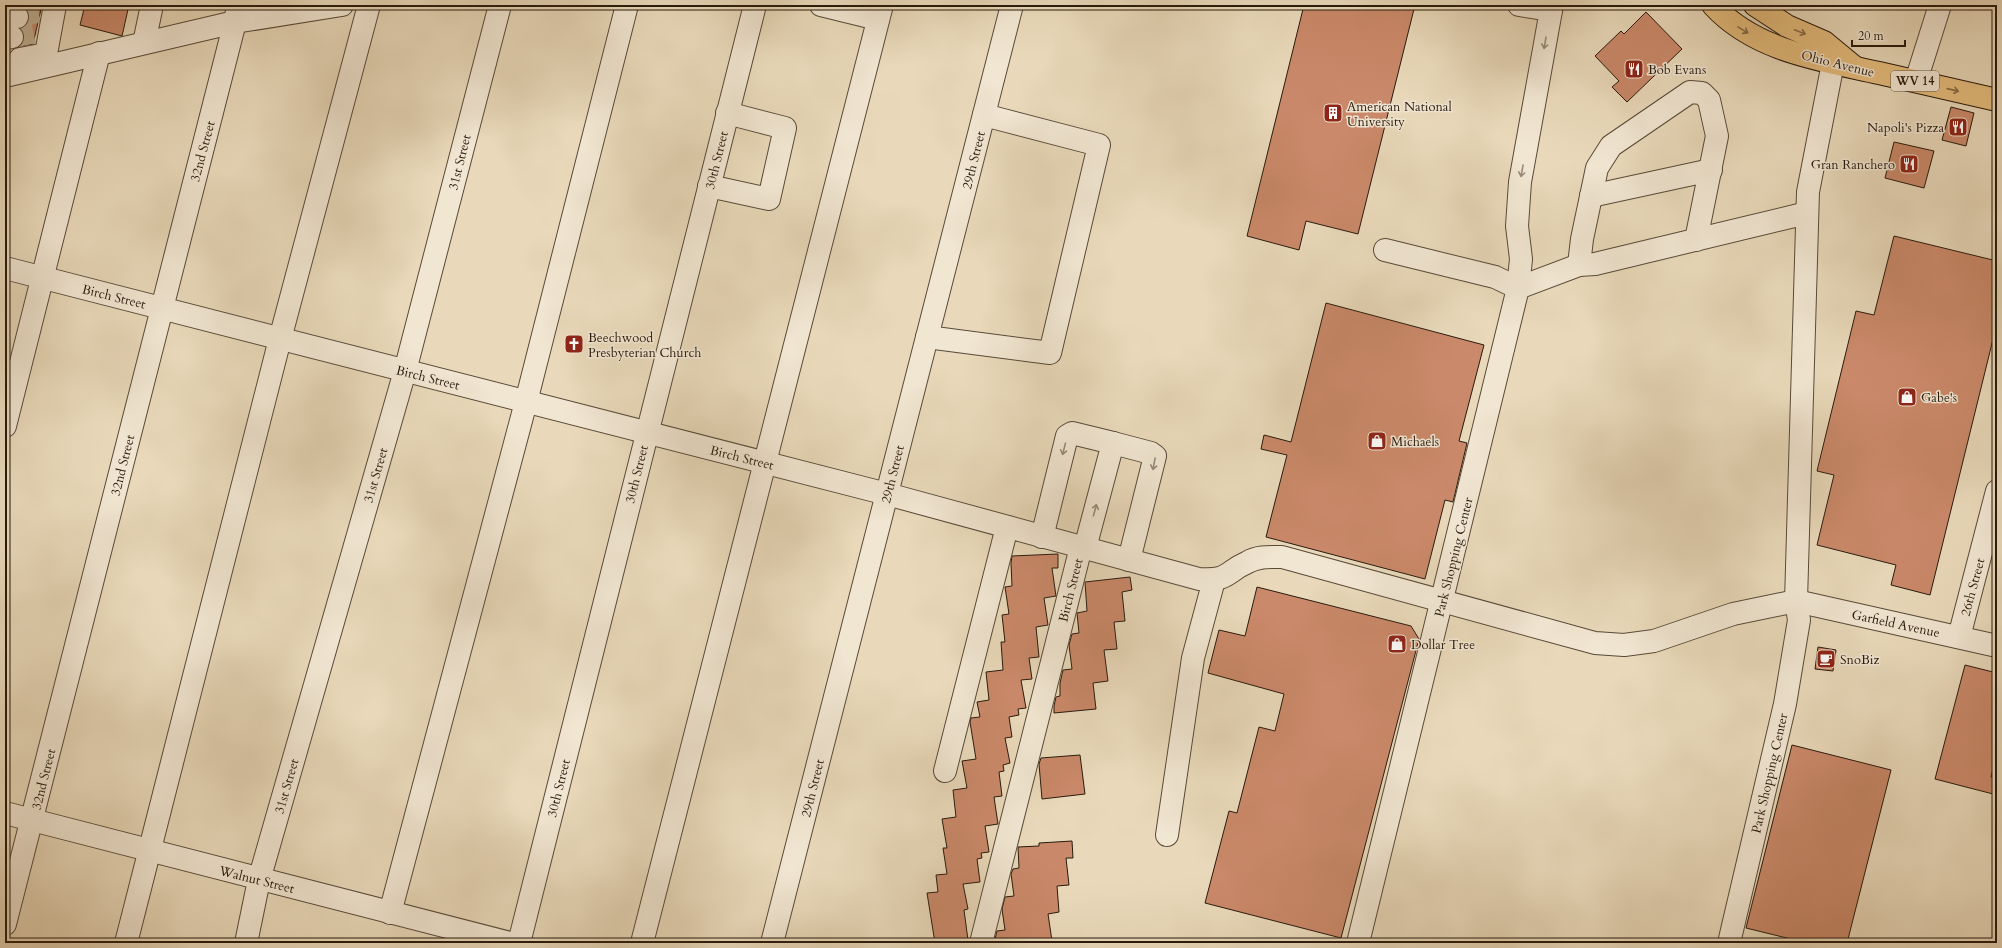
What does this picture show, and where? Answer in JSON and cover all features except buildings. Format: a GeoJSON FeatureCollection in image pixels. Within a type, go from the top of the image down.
{"type":"FeatureCollection","features":[{"type":"Feature","properties":{"kind":"main road","name":"Ohio Avenue"},"geometry":{"type":"LineString","coordinates":[[1713,5],[1741,29],[1776,47],[1843,65],[1997,100]]}},
{"type":"Feature","properties":{"kind":"main road"},"geometry":{"type":"LineString","coordinates":[[1755,5],[1787,26],[1824,42],[1843,65]]}},
{"type":"Feature","properties":{"kind":"street"},"geometry":{"type":"LineString","coordinates":[[144,43],[152,5]]}},
{"type":"Feature","properties":{"kind":"street"},"geometry":{"type":"LineString","coordinates":[[5,76],[144,43],[237,14],[342,5]]}},
{"type":"Feature","properties":{"kind":"street"},"geometry":{"type":"LineString","coordinates":[[126,943],[280,339],[369,5]]}},
{"type":"Feature","properties":{"kind":"street","name":"31st Street"},"geometry":{"type":"LineString","coordinates":[[246,943],[259,880],[405,371],[500,5]]}},
{"type":"Feature","properties":{"kind":"street"},"geometry":{"type":"LineString","coordinates":[[390,913],[526,402],[627,5]]}},
{"type":"Feature","properties":{"kind":"street","name":"30th Street"},"geometry":{"type":"LineString","coordinates":[[519,943],[755,5]]}},
{"type":"Feature","properties":{"kind":"street"},"geometry":{"type":"LineString","coordinates":[[642,943],[880,12],[821,5]]}},
{"type":"Feature","properties":{"kind":"street","name":"29th Street"},"geometry":{"type":"LineString","coordinates":[[772,943],[1012,5]]}},
{"type":"Feature","properties":{"kind":"street"},"geometry":{"type":"LineString","coordinates":[[1519,5],[1551,7]]}},
{"type":"Feature","properties":{"kind":"street"},"geometry":{"type":"LineString","coordinates":[[1916,81],[1940,5]]}},
{"type":"Feature","properties":{"kind":"street","name":"Park Shopping Center"},"geometry":{"type":"LineString","coordinates":[[1358,943],[1518,288],[1521,259],[1517,226],[1520,182],[1551,7]]}},
{"type":"Feature","properties":{"kind":"street","name":"32nd Street"},"geometry":{"type":"LineString","coordinates":[[5,924],[237,14]]}},
{"type":"Feature","properties":{"kind":"street"},"geometry":{"type":"LineString","coordinates":[[5,62],[46,54],[48,17]]}},
{"type":"Feature","properties":{"kind":"street"},"geometry":{"type":"LineString","coordinates":[[5,426],[44,278],[99,53]]}},
{"type":"Feature","properties":{"kind":"street","name":"Park Shopping Center"},"geometry":{"type":"LineString","coordinates":[[1729,943],[1785,704],[1799,620],[1796,601],[1808,192],[1843,65]]}},
{"type":"Feature","properties":{"kind":"street"},"geometry":{"type":"LineString","coordinates":[[1579,266],[1597,168],[1611,146],[1690,92],[1702,93],[1709,100],[1717,136],[1696,240]]}},
{"type":"Feature","properties":{"kind":"street"},"geometry":{"type":"LineString","coordinates":[[709,186],[769,199],[785,128],[727,113]]}},
{"type":"Feature","properties":{"kind":"street"},"geometry":{"type":"LineString","coordinates":[[927,337],[1050,353],[1099,145],[984,115]]}},
{"type":"Feature","properties":{"kind":"street"},"geometry":{"type":"LineString","coordinates":[[1591,196],[1711,170]]}},
{"type":"Feature","properties":{"kind":"street"},"geometry":{"type":"LineString","coordinates":[[1385,250],[1494,277],[1518,288],[1579,266],[1595,264],[1807,214]]}},
{"type":"Feature","properties":{"kind":"street","name":"Birch Street"},"geometry":{"type":"LineString","coordinates":[[5,268],[764,462],[1083,548],[981,943]]}},
{"type":"Feature","properties":{"kind":"street"},"geometry":{"type":"LineString","coordinates":[[1042,536],[1068,436],[1072,433],[1151,453],[1155,456],[1129,560]]}},
{"type":"Feature","properties":{"kind":"street"},"geometry":{"type":"LineString","coordinates":[[1113,443],[1083,548],[1200,579],[1214,580],[1229,575],[1248,562],[1264,557],[1282,557],[1595,643],[1624,645],[1654,641],[1733,614],[1796,601]]}},
{"type":"Feature","properties":{"kind":"street","name":"26th Street"},"geometry":{"type":"LineString","coordinates":[[1959,637],[1997,491]]}},
{"type":"Feature","properties":{"kind":"street"},"geometry":{"type":"LineString","coordinates":[[945,771],[1007,527]]}},
{"type":"Feature","properties":{"kind":"street"},"geometry":{"type":"LineString","coordinates":[[1167,835],[1193,658],[1214,580]]}},
{"type":"Feature","properties":{"kind":"street","name":"Garfield Avenue"},"geometry":{"type":"LineString","coordinates":[[1796,601],[1997,646]]}},
{"type":"Feature","properties":{"kind":"street","name":"Walnut Street"},"geometry":{"type":"LineString","coordinates":[[5,814],[510,943]]}},
{"type":"Feature","properties":{"kind":"tunnel"},"geometry":{"type":"LineString","coordinates":[[17,17],[41,11]]}},
{"type":"Feature","properties":{"kind":"tunnel"},"geometry":{"type":"LineString","coordinates":[[12,37],[36,32]]}},
{"type":"Feature","properties":{"kind":"place","name":"Bob Evans"},"geometry":{"type":"Point","coordinates":[1634,69]}},
{"type":"Feature","properties":{"kind":"place","name":"American National University"},"geometry":{"type":"Point","coordinates":[1333,113]}},
{"type":"Feature","properties":{"kind":"place","name":"Napoli's Pizza"},"geometry":{"type":"Point","coordinates":[1958,127]}},
{"type":"Feature","properties":{"kind":"place","name":"Gran Ranchero"},"geometry":{"type":"Point","coordinates":[1909,164]}},
{"type":"Feature","properties":{"kind":"place","name":"Beechwood Presbyterian Church"},"geometry":{"type":"Point","coordinates":[574,344]}},
{"type":"Feature","properties":{"kind":"place","name":"Gabe's"},"geometry":{"type":"Point","coordinates":[1907,397]}},
{"type":"Feature","properties":{"kind":"place","name":"Michaels"},"geometry":{"type":"Point","coordinates":[1377,441]}},
{"type":"Feature","properties":{"kind":"place","name":"Dollar Tree"},"geometry":{"type":"Point","coordinates":[1397,644]}},
{"type":"Feature","properties":{"kind":"place","name":"SnoBiz"},"geometry":{"type":"Point","coordinates":[1826,659]}}]}
